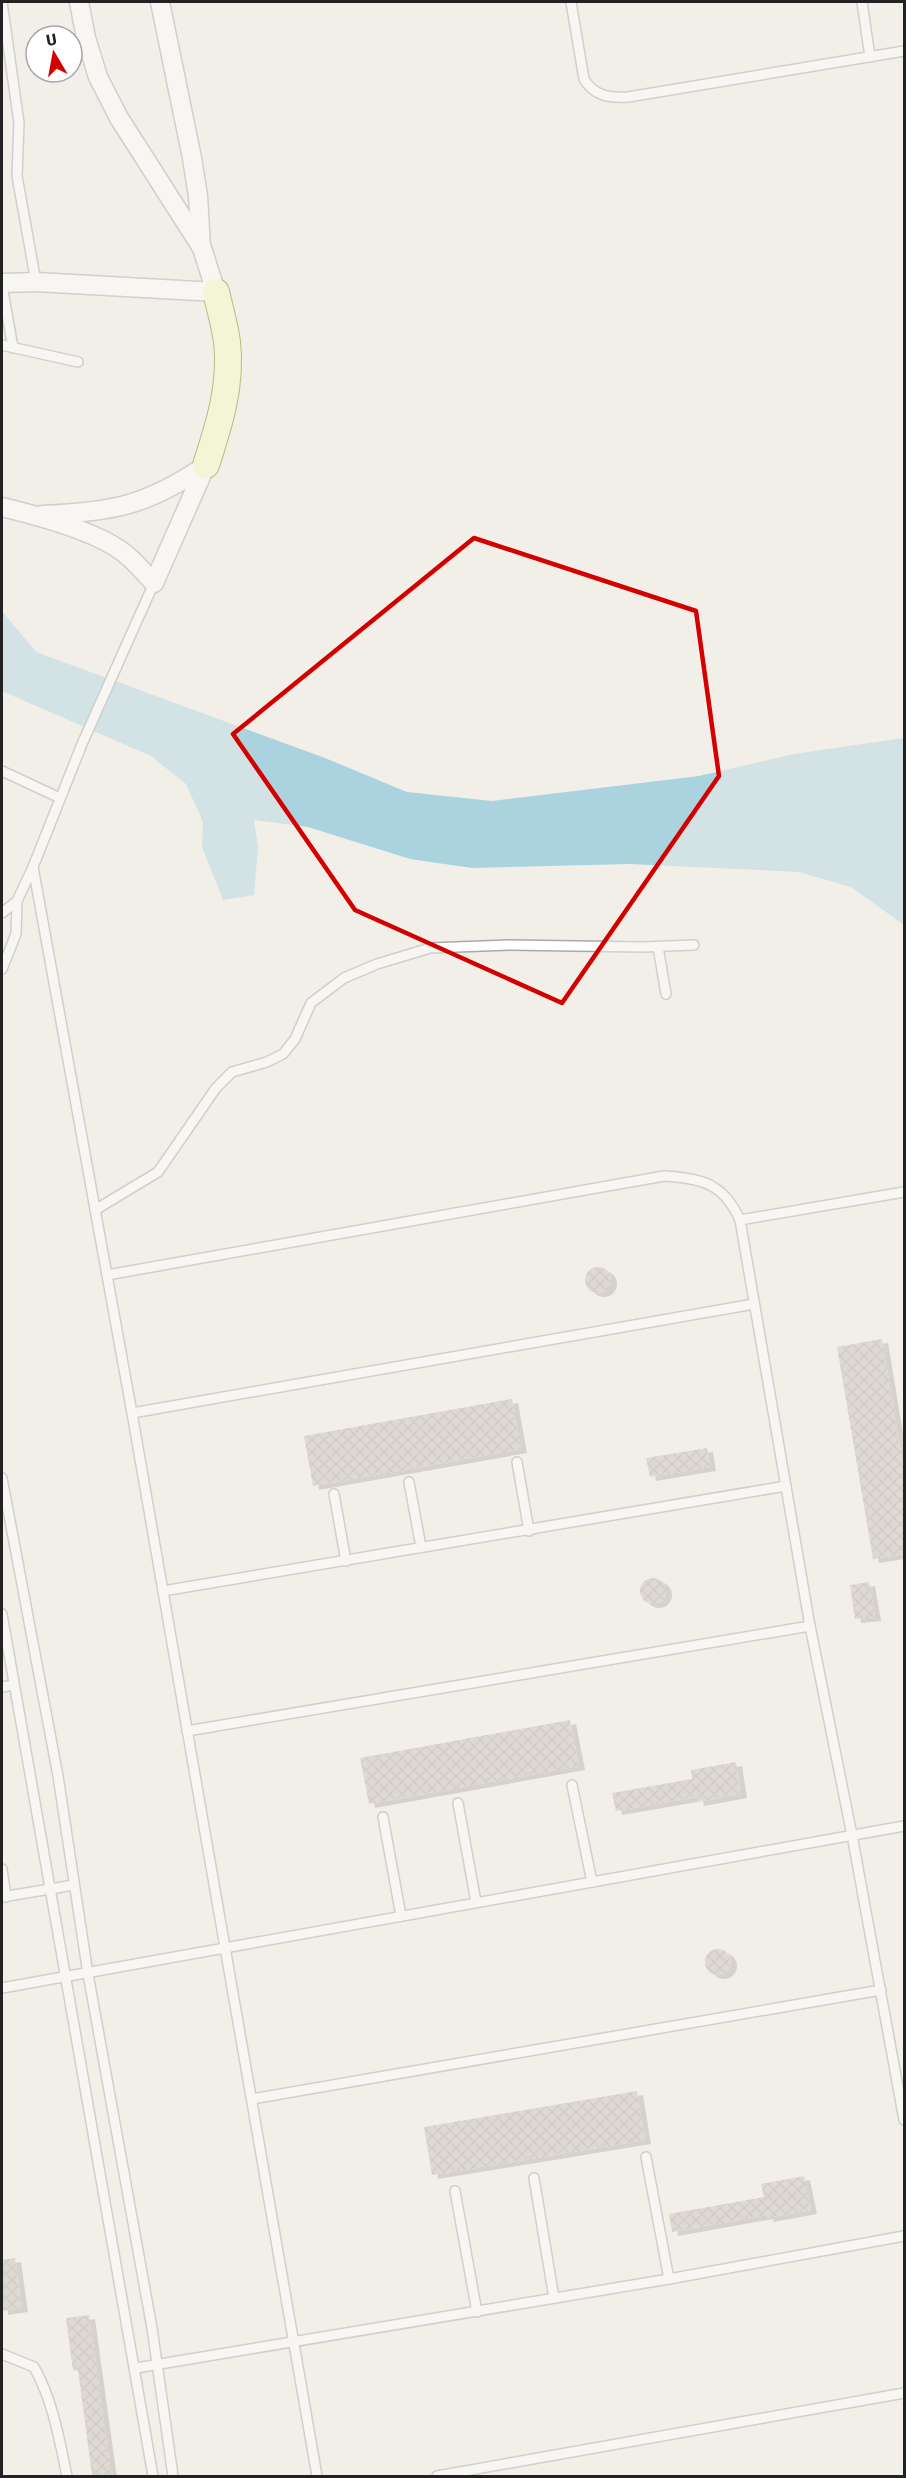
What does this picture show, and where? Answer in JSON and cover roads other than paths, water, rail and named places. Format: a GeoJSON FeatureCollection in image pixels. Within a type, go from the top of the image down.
{"type":"FeatureCollection","features":[{"type":"Feature","properties":{"kind":"street"},"geometry":{"type":"LineString","coordinates":[[79,2],[86,38],[98,77],[119,118],[202,248]]}},
{"type":"Feature","properties":{"kind":"street"},"geometry":{"type":"LineString","coordinates":[[2,507],[34,515],[99,539],[124,552],[154,583],[206,465],[221,418],[228,381],[227,343],[216,292],[202,248],[192,158],[160,2]]}},
{"type":"Feature","properties":{"kind":"street"},"geometry":{"type":"LineString","coordinates":[[2,284],[36,282],[216,292]]}},
{"type":"Feature","properties":{"kind":"street"},"geometry":{"type":"LineString","coordinates":[[34,515],[109,510],[144,501],[176,485],[206,465]]}},
{"type":"Feature","properties":{"kind":"lane"},"geometry":{"type":"LineString","coordinates":[[2,2],[19,123],[17,176],[36,282]]}},
{"type":"Feature","properties":{"kind":"lane"},"geometry":{"type":"LineString","coordinates":[[572,2],[584,79],[590,88],[611,98],[904,51]]}},
{"type":"Feature","properties":{"kind":"lane"},"geometry":{"type":"LineString","coordinates":[[862,2],[870,57]]}},
{"type":"Feature","properties":{"kind":"lane"},"geometry":{"type":"LineString","coordinates":[[2,284],[13,348]]}},
{"type":"Feature","properties":{"kind":"lane"},"geometry":{"type":"LineString","coordinates":[[2,345],[78,362]]}},
{"type":"Feature","properties":{"kind":"lane"},"geometry":{"type":"LineString","coordinates":[[2,969],[16,934],[17,901],[82,744],[154,583]]}},
{"type":"Feature","properties":{"kind":"lane"},"geometry":{"type":"LineString","coordinates":[[2,771],[60,798]]}},
{"type":"Feature","properties":{"kind":"lane"},"geometry":{"type":"LineString","coordinates":[[33,867],[132,1413],[317,2476]]}},
{"type":"Feature","properties":{"kind":"lane"},"geometry":{"type":"LineString","coordinates":[[2,913],[17,901]]}},
{"type":"Feature","properties":{"kind":"lane"},"geometry":{"type":"LineString","coordinates":[[94,1210],[158,1173],[216,1088],[232,1072],[267,1062],[283,1054],[295,1040],[310,1003],[344,978],[377,964],[429,948],[509,945],[658,947],[694,945]]}},
{"type":"Feature","properties":{"kind":"lane"},"geometry":{"type":"LineString","coordinates":[[658,947],[666,994]]}},
{"type":"Feature","properties":{"kind":"lane"},"geometry":{"type":"LineString","coordinates":[[107,1275],[664,1176],[687,1177],[713,1186],[732,1203],[740,1221],[810,1626],[852,1835],[904,2120]]}},
{"type":"Feature","properties":{"kind":"lane"},"geometry":{"type":"LineString","coordinates":[[740,1221],[904,1192]]}},
{"type":"Feature","properties":{"kind":"lane"},"geometry":{"type":"LineString","coordinates":[[132,1413],[754,1304]]}},
{"type":"Feature","properties":{"kind":"lane"},"geometry":{"type":"LineString","coordinates":[[517,1462],[529,1530]]}},
{"type":"Feature","properties":{"kind":"lane"},"geometry":{"type":"LineString","coordinates":[[2,1478],[58,1776],[88,1974],[157,2365],[173,2476]]}},
{"type":"Feature","properties":{"kind":"lane"},"geometry":{"type":"LineString","coordinates":[[409,1482],[421,1547]]}},
{"type":"Feature","properties":{"kind":"lane"},"geometry":{"type":"LineString","coordinates":[[163,1591],[786,1486]]}},
{"type":"Feature","properties":{"kind":"lane"},"geometry":{"type":"LineString","coordinates":[[334,1494],[346,1561]]}},
{"type":"Feature","properties":{"kind":"lane"},"geometry":{"type":"LineString","coordinates":[[2,1614],[49,1889],[136,2368],[153,2476]]}},
{"type":"Feature","properties":{"kind":"lane"},"geometry":{"type":"LineString","coordinates":[[187,1731],[810,1626]]}},
{"type":"Feature","properties":{"kind":"lane"},"geometry":{"type":"LineString","coordinates":[[2,1687],[14,1685]]}},
{"type":"Feature","properties":{"kind":"lane"},"geometry":{"type":"LineString","coordinates":[[572,1785],[592,1882]]}},
{"type":"Feature","properties":{"kind":"lane"},"geometry":{"type":"LineString","coordinates":[[458,1803],[476,1902]]}},
{"type":"Feature","properties":{"kind":"lane"},"geometry":{"type":"LineString","coordinates":[[383,1817],[401,1916]]}},
{"type":"Feature","properties":{"kind":"lane"},"geometry":{"type":"LineString","coordinates":[[2,1989],[904,1826]]}},
{"type":"Feature","properties":{"kind":"lane"},"geometry":{"type":"LineString","coordinates":[[2,1869],[4,1897],[74,1885]]}},
{"type":"Feature","properties":{"kind":"lane"},"geometry":{"type":"LineString","coordinates":[[252,2099],[881,1990]]}},
{"type":"Feature","properties":{"kind":"lane"},"geometry":{"type":"LineString","coordinates":[[646,2157],[669,2279]]}},
{"type":"Feature","properties":{"kind":"lane"},"geometry":{"type":"LineString","coordinates":[[534,2178],[554,2298]]}},
{"type":"Feature","properties":{"kind":"lane"},"geometry":{"type":"LineString","coordinates":[[455,2190],[477,2312]]}},
{"type":"Feature","properties":{"kind":"lane"},"geometry":{"type":"LineString","coordinates":[[136,2368],[477,2312],[904,2236]]}},
{"type":"Feature","properties":{"kind":"lane"},"geometry":{"type":"LineString","coordinates":[[2,2354],[34,2367],[45,2387],[67,2476]]}},
{"type":"Feature","properties":{"kind":"lane"},"geometry":{"type":"LineString","coordinates":[[437,2476],[904,2393]]}},
{"type":"Feature","properties":{"kind":"water"},"geometry":{"type":"Polygon","coordinates":[[[2,611],[36,652],[325,758],[407,792],[492,801],[699,776],[794,754],[904,738],[904,925],[851,887],[799,872],[630,864],[472,868],[410,859],[308,827],[254,820],[258,847],[254,895],[223,900],[202,847],[203,822],[186,784],[151,756],[2,691],[2,611]]]}}]}
